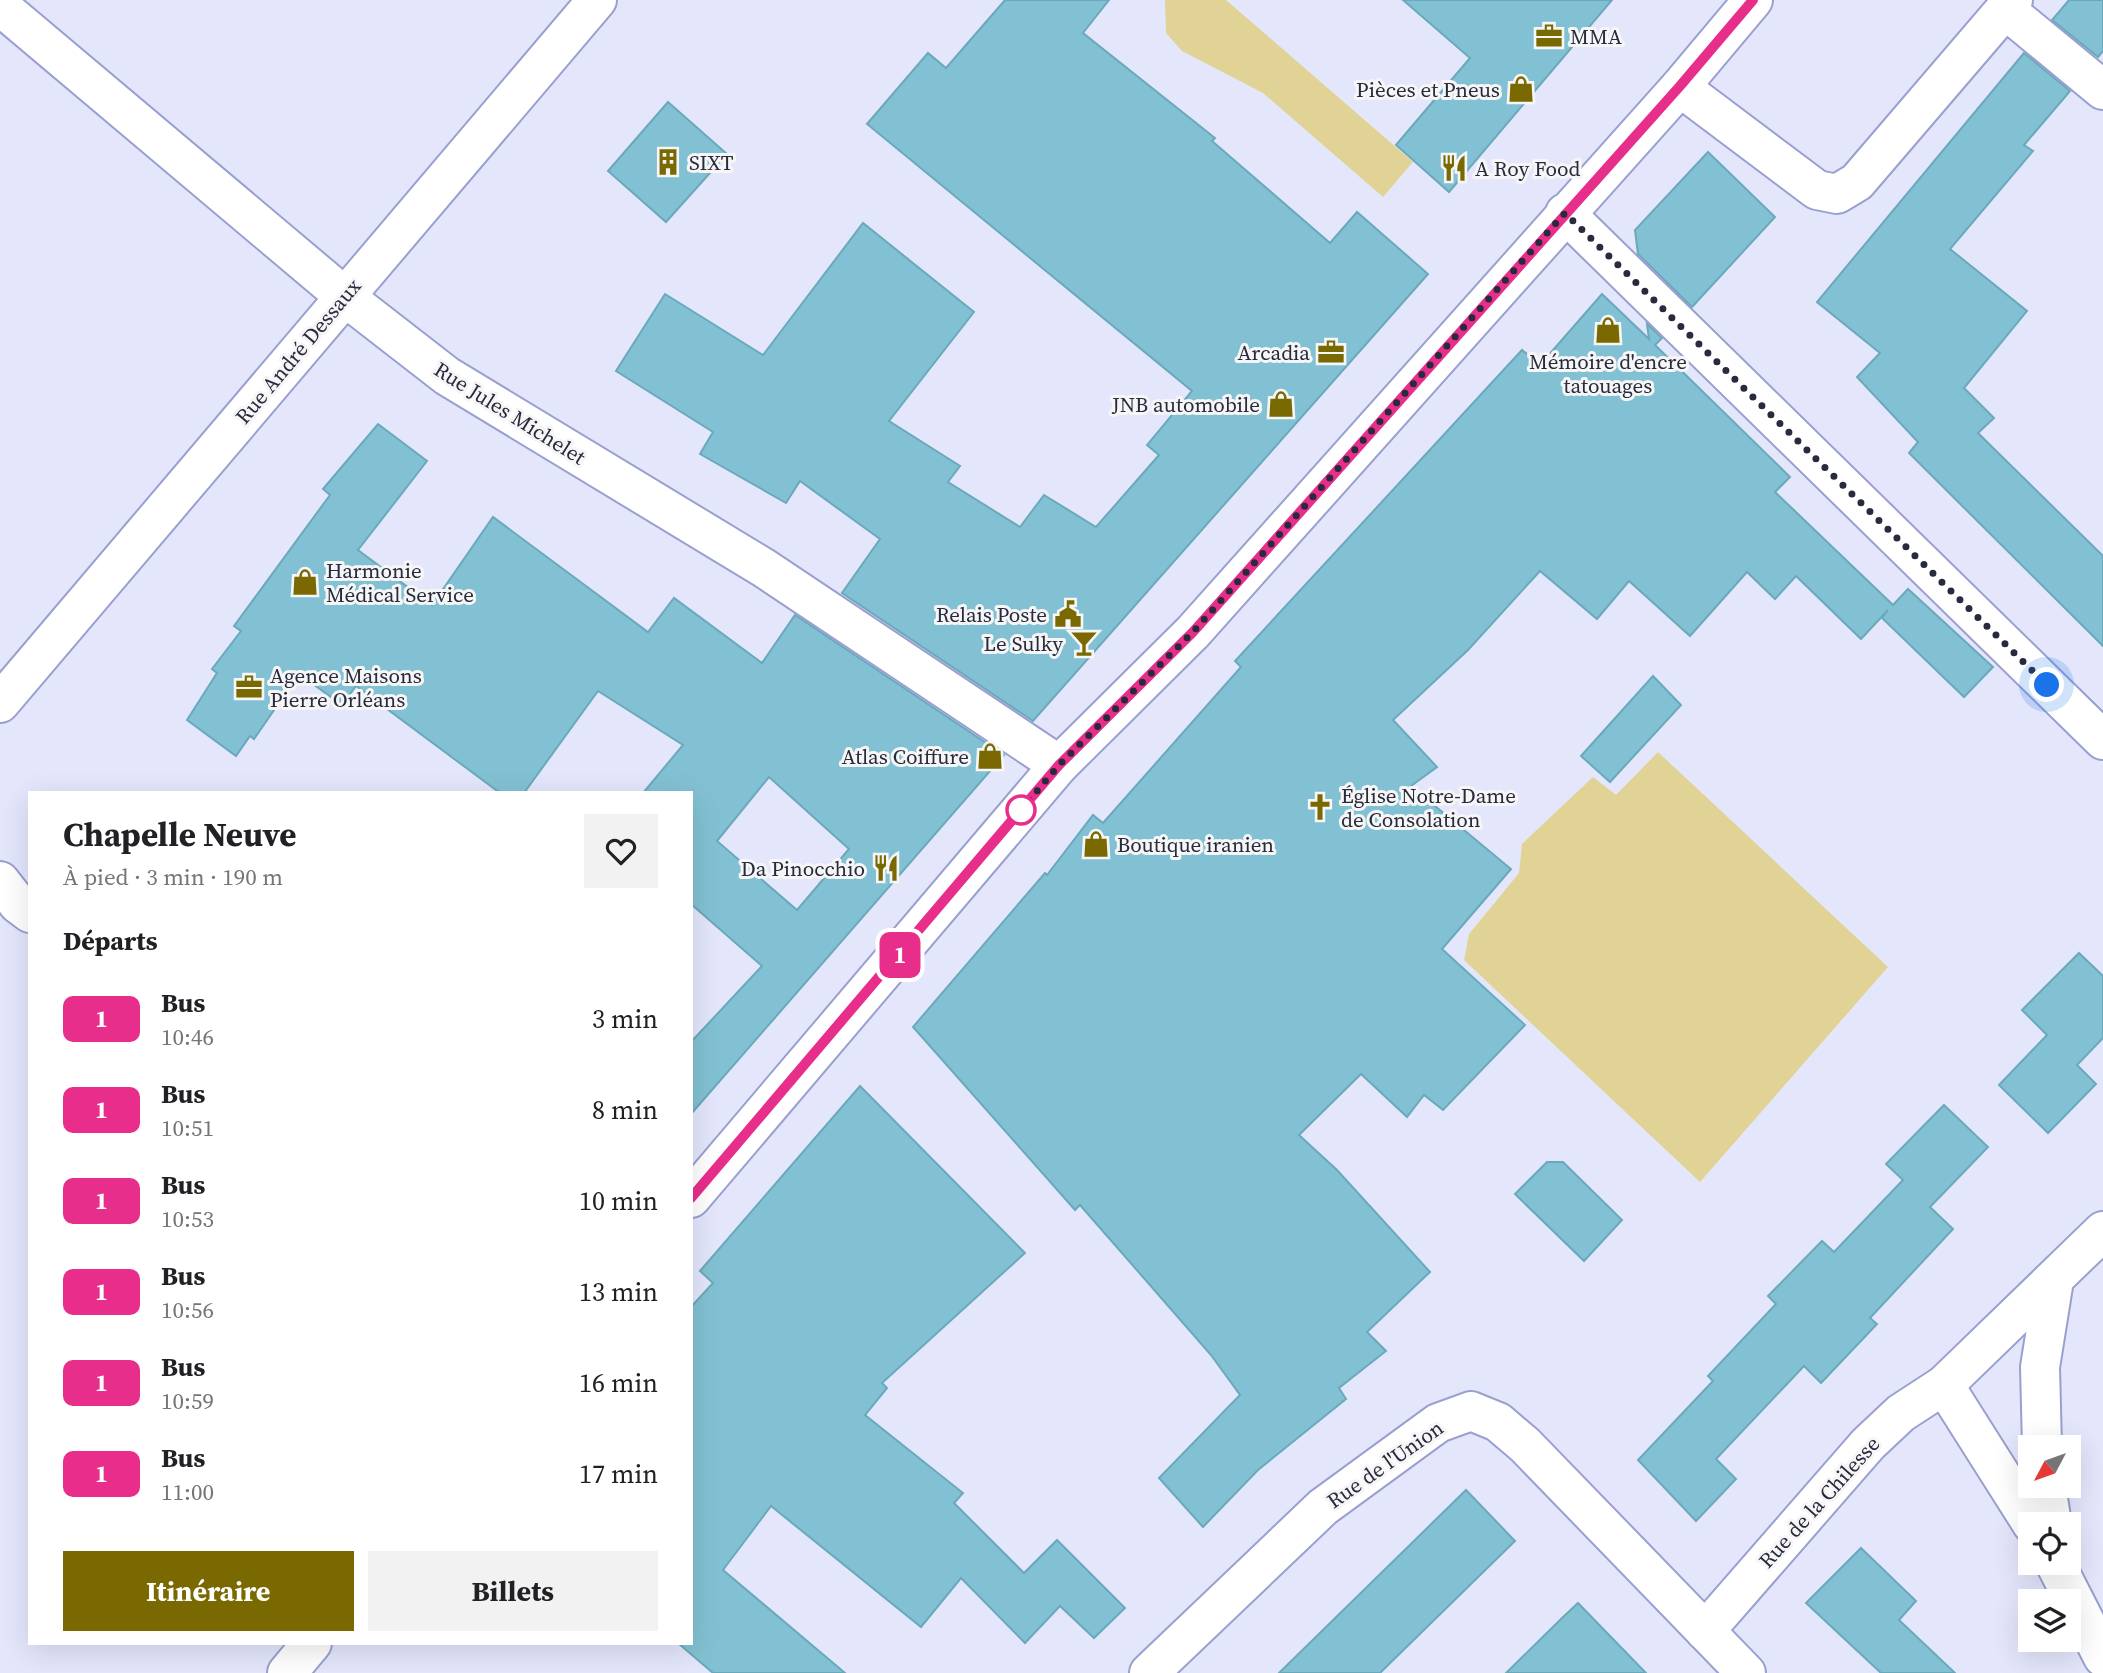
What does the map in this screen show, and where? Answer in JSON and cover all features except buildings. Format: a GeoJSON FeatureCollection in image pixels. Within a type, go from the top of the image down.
{"type":"FeatureCollection","features":[{"type":"Feature","properties":{"kind":"street","name":"Rue André Dessaux"},"geometry":{"type":"LineString","coordinates":[[0,703],[597,0]]}},
{"type":"Feature","properties":{"kind":"street"},"geometry":{"type":"LineString","coordinates":[[693,1196],[1059,765],[1193,632],[1680,86],[1753,0]]}},
{"type":"Feature","properties":{"kind":"street"},"geometry":{"type":"LineString","coordinates":[[1680,86],[1817,190],[1837,194],[1857,183],[2009,5],[2103,90]]}},
{"type":"Feature","properties":{"kind":"street","name":"Rue Jules Michelet"},"geometry":{"type":"LineString","coordinates":[[0,6],[344,296],[447,376],[764,568],[1059,765]]}},
{"type":"Feature","properties":{"kind":"street"},"geometry":{"type":"LineString","coordinates":[[1565,213],[2103,740]]}},
{"type":"Feature","properties":{"kind":"street"},"geometry":{"type":"LineString","coordinates":[[0,881],[18,905],[28,912]]}},
{"type":"Feature","properties":{"kind":"street","name":"Rue de la Chilesse"},"geometry":{"type":"LineString","coordinates":[[1705,1632],[1868,1444],[1901,1413],[1944,1385],[2103,1231]]}},
{"type":"Feature","properties":{"kind":"street"},"geometry":{"type":"LineString","coordinates":[[2042,1435],[2040,1367],[2054,1280]]}},
{"type":"Feature","properties":{"kind":"street"},"geometry":{"type":"LineString","coordinates":[[1944,1385],[2024,1512]]}},
{"type":"Feature","properties":{"kind":"street","name":"Rue de l'Union"},"geometry":{"type":"LineString","coordinates":[[1149,1673],[1323,1507],[1438,1423],[1471,1411],[1498,1422],[1525,1445],[1746,1673]]}},
{"type":"Feature","properties":{"kind":"street"},"geometry":{"type":"LineString","coordinates":[[2063,1575],[2103,1657]]}},
{"type":"Feature","properties":{"kind":"street"},"geometry":{"type":"LineString","coordinates":[[287,1673],[310,1645]]}},
{"type":"Feature","properties":{"kind":"shaded area"},"geometry":{"type":"Polygon","coordinates":[[[1165,0],[1226,0],[1413,162],[1383,197],[1263,93],[1182,51],[1166,33],[1165,0]]]}},
{"type":"Feature","properties":{"kind":"shaded area"},"geometry":{"type":"Polygon","coordinates":[[[1658,752],[1888,967],[1700,1182],[1464,960],[1469,934],[1519,873],[1522,844],[1593,777],[1616,795],[1658,752]]]}},
{"type":"Feature","properties":{"kind":"bus line","name":"1"},"geometry":{"type":"LineString","coordinates":[[693,1196],[843,1023],[1059,765],[1193,632],[1680,86],[1753,0]]}},
{"type":"Feature","properties":{"kind":"place","name":"MMA"},"geometry":{"type":"Point","coordinates":[1549,36]}},
{"type":"Feature","properties":{"kind":"place","name":"Pièces et Pneus"},"geometry":{"type":"Point","coordinates":[1521,89]}},
{"type":"Feature","properties":{"kind":"place","name":"SIXT"},"geometry":{"type":"Point","coordinates":[668,162]}},
{"type":"Feature","properties":{"kind":"place","name":"A Roy Food"},"geometry":{"type":"Point","coordinates":[1454,168]}},
{"type":"Feature","properties":{"kind":"place","name":"Mémoire d'encre tatouages"},"geometry":{"type":"Point","coordinates":[1608,330]}},
{"type":"Feature","properties":{"kind":"place","name":"Arcadia"},"geometry":{"type":"Point","coordinates":[1331,352]}},
{"type":"Feature","properties":{"kind":"place","name":"JNB automobile"},"geometry":{"type":"Point","coordinates":[1281,404]}},
{"type":"Feature","properties":{"kind":"place","name":"Harmonie Médical Service"},"geometry":{"type":"Point","coordinates":[305,582]}},
{"type":"Feature","properties":{"kind":"place","name":"Relais Poste"},"geometry":{"type":"Point","coordinates":[1068,614]}},
{"type":"Feature","properties":{"kind":"place","name":"Le Sulky"},"geometry":{"type":"Point","coordinates":[1084,643]}},
{"type":"Feature","properties":{"kind":"place","name":"Agence Maisons Pierre Orléans"},"geometry":{"type":"Point","coordinates":[249,687]}},
{"type":"Feature","properties":{"kind":"place","name":"Atlas Coiffure"},"geometry":{"type":"Point","coordinates":[990,756]}},
{"type":"Feature","properties":{"kind":"place","name":"Église Notre-Dame de Consolation"},"geometry":{"type":"Point","coordinates":[1320,807]}},
{"type":"Feature","properties":{"kind":"place","name":"Boutique iranien"},"geometry":{"type":"Point","coordinates":[1096,844]}},
{"type":"Feature","properties":{"kind":"place","name":"Da Pinocchio"},"geometry":{"type":"Point","coordinates":[886,868]}},
{"type":"Feature","properties":{"kind":"route"},"geometry":{"type":"LineString","coordinates":[[1021,810],[1059,765],[1193,632],[1565,213],[2047,685]]}}]}
